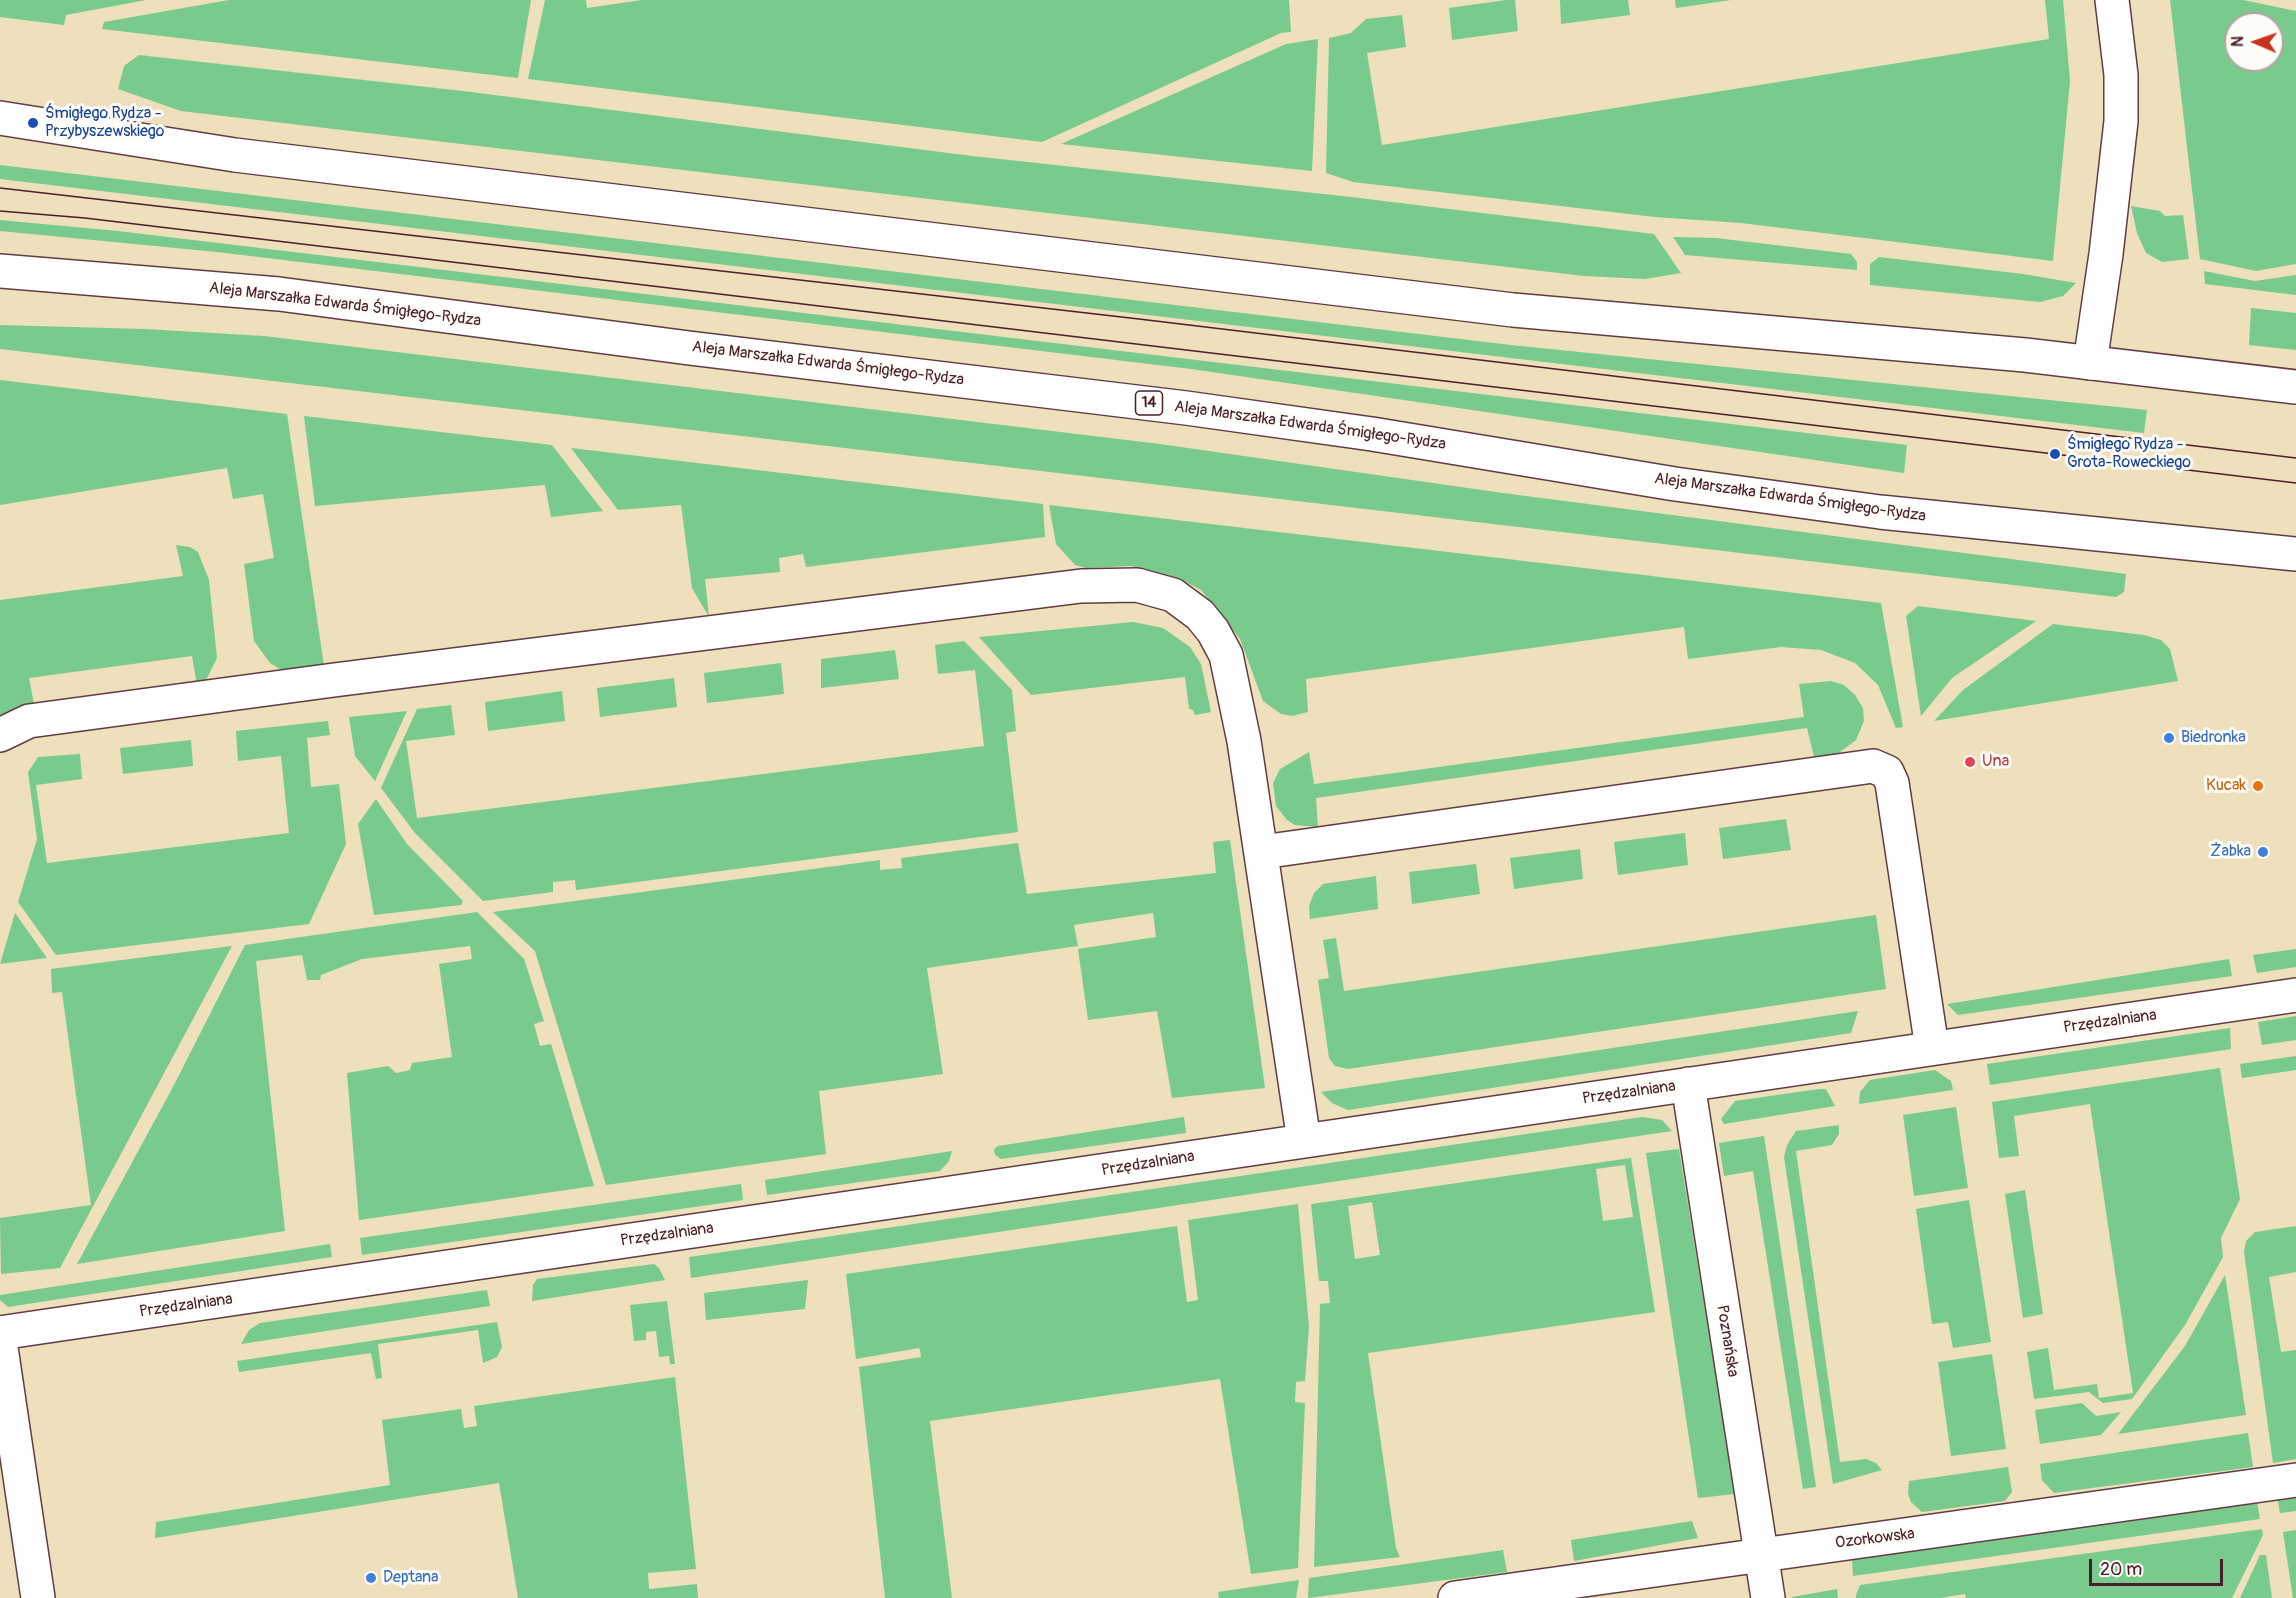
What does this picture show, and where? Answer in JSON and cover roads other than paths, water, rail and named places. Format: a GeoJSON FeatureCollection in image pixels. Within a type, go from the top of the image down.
{"type":"FeatureCollection","features":[{"type":"Feature","properties":{"kind":"main road"},"geometry":{"type":"LineString","coordinates":[[2090,363],[2106,254],[2121,121],[2121,75],[2112,0]]}},
{"type":"Feature","properties":{"kind":"main road"},"geometry":{"type":"LineString","coordinates":[[0,118],[235,155],[1513,310],[2090,363],[2296,387]]}},
{"type":"Feature","properties":{"kind":"main road","name":"Aleja Marszałka Edwarda Śmigłego-Rydza"},"geometry":{"type":"LineString","coordinates":[[0,271],[279,294],[689,348],[1186,408],[1372,434],[1675,484],[1880,512],[2296,554]]}},
{"type":"Feature","properties":{"kind":"main road"},"geometry":{"type":"LineString","coordinates":[[0,735],[29,721],[322,681],[1081,586],[1137,585],[1173,595],[1200,615],[1213,631],[1226,655],[1244,741],[1262,852],[1304,1141]]}},
{"type":"Feature","properties":{"kind":"main road"},"geometry":{"type":"LineString","coordinates":[[1262,852],[1873,766],[1887,772],[1892,783],[1932,1048]]}},
{"type":"Feature","properties":{"kind":"main road","name":"Przędzalniana"},"geometry":{"type":"LineString","coordinates":[[0,1333],[2296,995]]}},
{"type":"Feature","properties":{"kind":"main road","name":"Poznańska"},"geometry":{"type":"LineString","coordinates":[[1688,1084],[1768,1598]]}},
{"type":"Feature","properties":{"kind":"main road"},"geometry":{"type":"LineString","coordinates":[[0,1341],[38,1598]]}},
{"type":"Feature","properties":{"kind":"main road","name":"Ozorkowska"},"geometry":{"type":"LineString","coordinates":[[1455,1598],[1761,1553],[2030,1519],[2296,1480]]}},
{"type":"Feature","properties":{"kind":"tram line"},"geometry":{"type":"LineString","coordinates":[[0,188],[1139,319],[2296,458]]}},
{"type":"Feature","properties":{"kind":"tram line"},"geometry":{"type":"LineString","coordinates":[[0,211],[85,218],[2296,483]]}},
{"type":"Feature","properties":{"kind":"place","name":"Śmigłego Rydza - Przybyszewskiego"},"geometry":{"type":"Point","coordinates":[33,123]}},
{"type":"Feature","properties":{"kind":"place","name":"Śmigłego Rydza - Grota-Roweckiego"},"geometry":{"type":"Point","coordinates":[2055,454]}},
{"type":"Feature","properties":{"kind":"place","name":"Biedronka"},"geometry":{"type":"Point","coordinates":[2169,738]}},
{"type":"Feature","properties":{"kind":"place","name":"Una"},"geometry":{"type":"Point","coordinates":[1970,762]}},
{"type":"Feature","properties":{"kind":"place","name":"Kucak"},"geometry":{"type":"Point","coordinates":[2258,786]}},
{"type":"Feature","properties":{"kind":"place","name":"Żabka"},"geometry":{"type":"Point","coordinates":[2263,852]}},
{"type":"Feature","properties":{"kind":"place","name":"Deptana"},"geometry":{"type":"Point","coordinates":[371,1578]}}]}
